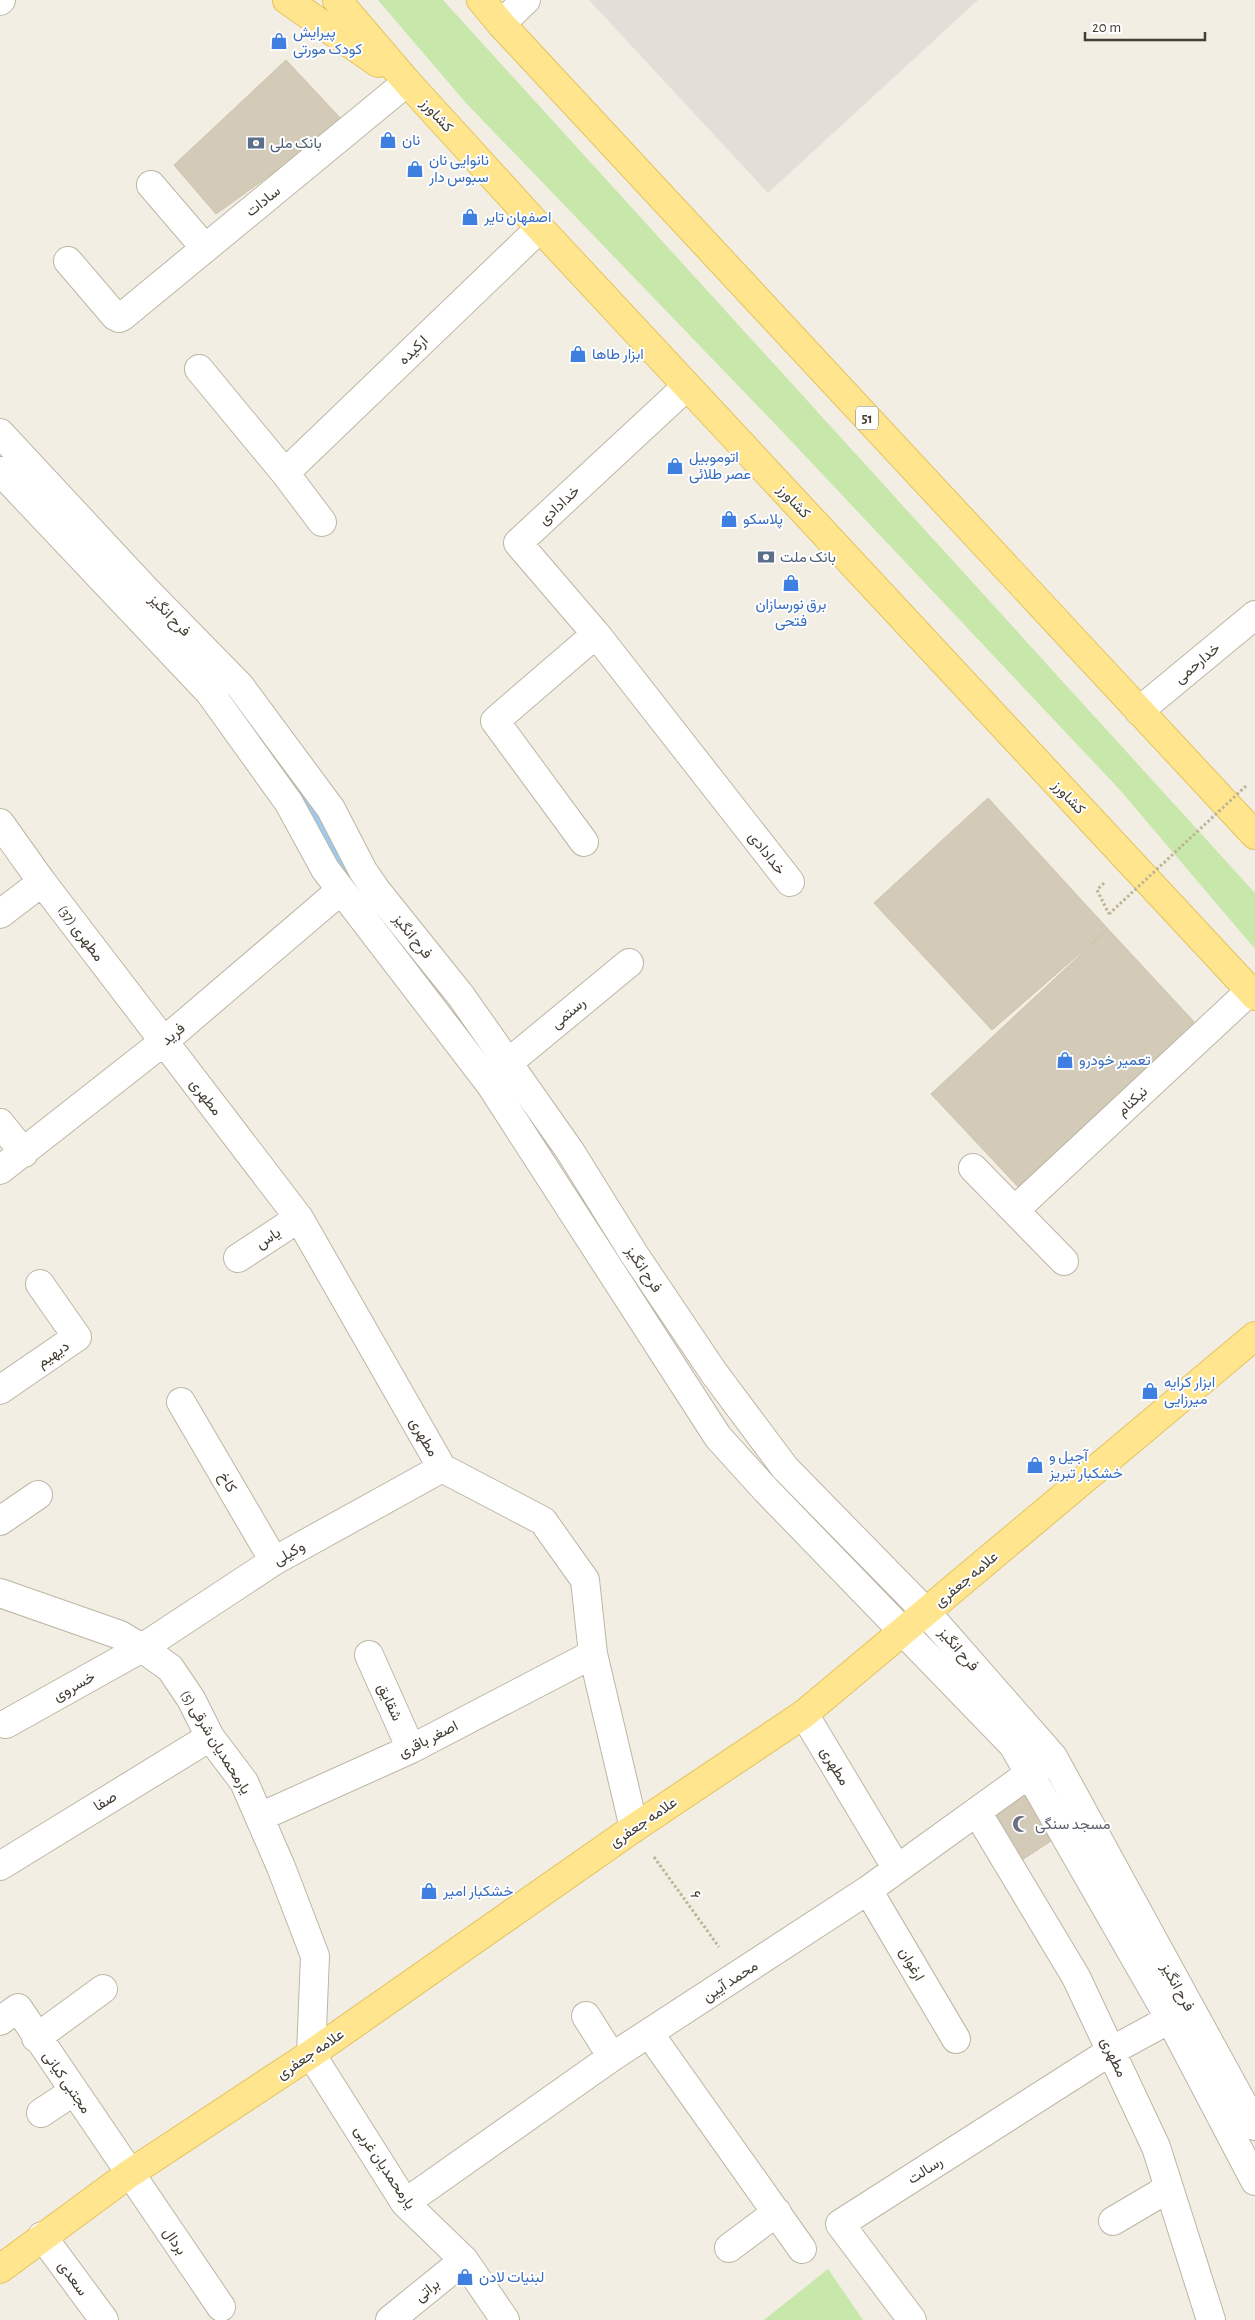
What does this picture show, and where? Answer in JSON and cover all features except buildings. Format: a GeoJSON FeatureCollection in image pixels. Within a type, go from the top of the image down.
{"type":"FeatureCollection","features":[{"type":"Feature","properties":{"kind":"main road"},"geometry":{"type":"LineString","coordinates":[[287,0],[407,82]]}},
{"type":"Feature","properties":{"kind":"main road","name":"کشاورز"},"geometry":{"type":"LineString","coordinates":[[337,0],[407,82],[540,228],[1253,994]]}},
{"type":"Feature","properties":{"kind":"main road"},"geometry":{"type":"LineString","coordinates":[[482,0],[501,24]]}},
{"type":"Feature","properties":{"kind":"main road","name":"51"},"geometry":{"type":"LineString","coordinates":[[501,24],[1255,835]]}},
{"type":"Feature","properties":{"kind":"main road","name":"علامه جعفری"},"geometry":{"type":"LineString","coordinates":[[0,2269],[42,2236],[129,2174],[311,2054],[634,1828],[804,1714],[1255,1336]]}},
{"type":"Feature","properties":{"kind":"street"},"geometry":{"type":"LineString","coordinates":[[501,24],[526,0]]}},
{"type":"Feature","properties":{"kind":"street","name":"سادات"},"geometry":{"type":"LineString","coordinates":[[68,261],[119,318],[407,82]]}},
{"type":"Feature","properties":{"kind":"street"},"geometry":{"type":"LineString","coordinates":[[151,185],[205,248]]}},
{"type":"Feature","properties":{"kind":"street","name":"ارکیده"},"geometry":{"type":"LineString","coordinates":[[285,473],[540,228]]}},
{"type":"Feature","properties":{"kind":"street"},"geometry":{"type":"LineString","coordinates":[[199,369],[285,473],[322,522]]}},
{"type":"Feature","properties":{"kind":"street","name":"خدادادی"},"geometry":{"type":"LineString","coordinates":[[687,386],[518,543],[596,634],[790,882]]}},
{"type":"Feature","properties":{"kind":"street","name":"فرح انگیز"},"geometry":{"type":"LineString","coordinates":[[0,433],[146,590],[240,686],[331,809],[363,871],[376,890],[461,996],[570,1152],[634,1254],[714,1373],[785,1468],[926,1612],[1041,1765],[1255,2126]]}},
{"type":"Feature","properties":{"kind":"street"},"geometry":{"type":"LineString","coordinates":[[0,471],[210,693],[289,803],[325,869],[490,1084],[718,1437],[1013,1745],[1041,1765],[1255,2181]]}},
{"type":"Feature","properties":{"kind":"street","name":"خدارحمی"},"geometry":{"type":"LineString","coordinates":[[1139,711],[1255,615]]}},
{"type":"Feature","properties":{"kind":"street"},"geometry":{"type":"LineString","coordinates":[[584,842],[494,720],[596,634]]}},
{"type":"Feature","properties":{"kind":"street","name":"مطهری (37)"},"geometry":{"type":"LineString","coordinates":[[0,822],[42,882],[163,1042]]}},
{"type":"Feature","properties":{"kind":"street"},"geometry":{"type":"LineString","coordinates":[[0,914],[42,882]]}},
{"type":"Feature","properties":{"kind":"street","name":"فرید"},"geometry":{"type":"LineString","coordinates":[[0,1170],[163,1042],[341,890]]}},
{"type":"Feature","properties":{"kind":"street","name":"رستمی"},"geometry":{"type":"LineString","coordinates":[[508,1063],[629,963]]}},
{"type":"Feature","properties":{"kind":"street","name":"نیکنام"},"geometry":{"type":"LineString","coordinates":[[1015,1210],[1253,994]]}},
{"type":"Feature","properties":{"kind":"street","name":"مطهری"},"geometry":{"type":"LineString","coordinates":[[163,1042],[299,1218],[442,1468],[543,1521],[586,1580],[593,1654],[634,1828]]}},
{"type":"Feature","properties":{"kind":"street"},"geometry":{"type":"LineString","coordinates":[[0,1122],[24,1153]]}},
{"type":"Feature","properties":{"kind":"street"},"geometry":{"type":"LineString","coordinates":[[973,1168],[1064,1261]]}},
{"type":"Feature","properties":{"kind":"street","name":"یاس"},"geometry":{"type":"LineString","coordinates":[[238,1258],[299,1218]]}},
{"type":"Feature","properties":{"kind":"street","name":"دیهیم"},"geometry":{"type":"LineString","coordinates":[[0,1390],[77,1337],[40,1284]]}},
{"type":"Feature","properties":{"kind":"street","name":"کاخ"},"geometry":{"type":"LineString","coordinates":[[181,1402],[274,1561]]}},
{"type":"Feature","properties":{"kind":"street","name":"وکیلی"},"geometry":{"type":"LineString","coordinates":[[142,1648],[274,1561],[442,1468]]}},
{"type":"Feature","properties":{"kind":"street"},"geometry":{"type":"LineString","coordinates":[[0,1521],[38,1494]]}},
{"type":"Feature","properties":{"kind":"street","name":"یارمحمدیان شرقی (5)"},"geometry":{"type":"LineString","coordinates":[[0,1594],[120,1635],[170,1668],[191,1699],[210,1737],[244,1782],[281,1867],[315,1956],[311,2054]]}},
{"type":"Feature","properties":{"kind":"street","name":"خسروی"},"geometry":{"type":"LineString","coordinates":[[6,1724],[142,1648]]}},
{"type":"Feature","properties":{"kind":"street","name":"اصغر باقری"},"geometry":{"type":"LineString","coordinates":[[260,1818],[412,1749],[593,1654]]}},
{"type":"Feature","properties":{"kind":"street","name":"شقایق"},"geometry":{"type":"LineString","coordinates":[[368,1655],[412,1749]]}},
{"type":"Feature","properties":{"kind":"street","name":"مطهری"},"geometry":{"type":"LineString","coordinates":[[804,1714],[897,1869]]}},
{"type":"Feature","properties":{"kind":"street","name":"صفا"},"geometry":{"type":"LineString","coordinates":[[0,1866],[210,1737]]}},
{"type":"Feature","properties":{"kind":"street","name":"محمد آیین"},"geometry":{"type":"LineString","coordinates":[[405,2203],[612,2057],[868,1890],[1041,1765]]}},
{"type":"Feature","properties":{"kind":"street","name":"مطهری"},"geometry":{"type":"LineString","coordinates":[[977,1812],[1076,1977],[1156,2147],[1206,2318]]}},
{"type":"Feature","properties":{"kind":"street","name":"ارغوان"},"geometry":{"type":"LineString","coordinates":[[868,1890],[956,2039]]}},
{"type":"Feature","properties":{"kind":"street"},"geometry":{"type":"LineString","coordinates":[[36,2038],[103,1989]]}},
{"type":"Feature","properties":{"kind":"street","name":"مجتبی کیانی"},"geometry":{"type":"LineString","coordinates":[[0,2021],[18,2008],[36,2038],[129,2174]]}},
{"type":"Feature","properties":{"kind":"street"},"geometry":{"type":"LineString","coordinates":[[586,2016],[612,2057]]}},
{"type":"Feature","properties":{"kind":"street"},"geometry":{"type":"LineString","coordinates":[[1111,2051],[1170,2018]]}},
{"type":"Feature","properties":{"kind":"street"},"geometry":{"type":"LineString","coordinates":[[649,2033],[802,2249]]}},
{"type":"Feature","properties":{"kind":"street","name":"رسالت"},"geometry":{"type":"LineString","coordinates":[[912,2320],[840,2224],[1111,2051]]}},
{"type":"Feature","properties":{"kind":"street","name":"یارمحمدیان غربی"},"geometry":{"type":"LineString","coordinates":[[311,2054],[405,2203],[464,2260],[505,2320]]}},
{"type":"Feature","properties":{"kind":"street"},"geometry":{"type":"LineString","coordinates":[[41,2113],[74,2091]]}},
{"type":"Feature","properties":{"kind":"street","name":"بردال"},"geometry":{"type":"LineString","coordinates":[[129,2174],[221,2307]]}},
{"type":"Feature","properties":{"kind":"street"},"geometry":{"type":"LineString","coordinates":[[1113,2222],[1169,2188]]}},
{"type":"Feature","properties":{"kind":"street"},"geometry":{"type":"LineString","coordinates":[[729,2248],[776,2212]]}},
{"type":"Feature","properties":{"kind":"street","name":"سعدی"},"geometry":{"type":"LineString","coordinates":[[42,2236],[104,2320]]}},
{"type":"Feature","properties":{"kind":"street","name":"براتی"},"geometry":{"type":"LineString","coordinates":[[390,2320],[464,2260]]}},
{"type":"Feature","properties":{"kind":"path"},"geometry":{"type":"LineString","coordinates":[[1097,890],[1109,914],[1246,786]]}},
{"type":"Feature","properties":{"kind":"path","name":"۶"},"geometry":{"type":"LineString","coordinates":[[634,1828],[740,1975]]}},
{"type":"Feature","properties":{"kind":"shaded area"},"geometry":{"type":"Polygon","coordinates":[[[589,0],[978,0],[768,193],[589,0]]]}},
{"type":"Feature","properties":{"kind":"green space"},"geometry":{"type":"Polygon","coordinates":[[[378,0],[443,0],[1255,893],[1255,949],[1120,790],[777,426],[466,103],[378,0]]]}},
{"type":"Feature","properties":{"kind":"green space"},"geometry":{"type":"Polygon","coordinates":[[[828,2269],[863,2320],[764,2320],[828,2269]]]}},
{"type":"Feature","properties":{"kind":"waterway"},"geometry":{"type":"LineString","coordinates":[[241,716],[256,732],[280,768]]}},
{"type":"Feature","properties":{"kind":"waterway"},"geometry":{"type":"LineString","coordinates":[[297,792],[334,846],[364,901]]}},
{"type":"Feature","properties":{"kind":"place","name":"پیرایش کودک مورتی"},"geometry":{"type":"Point","coordinates":[279,41]}},
{"type":"Feature","properties":{"kind":"place","name":"نان"},"geometry":{"type":"Point","coordinates":[388,140]}},
{"type":"Feature","properties":{"kind":"place","name":"بانک ملی"},"geometry":{"type":"Point","coordinates":[256,143]}},
{"type":"Feature","properties":{"kind":"place","name":"نانوایی نان سبوس دار"},"geometry":{"type":"Point","coordinates":[415,169]}},
{"type":"Feature","properties":{"kind":"place","name":"اصفهان تایر"},"geometry":{"type":"Point","coordinates":[470,217]}},
{"type":"Feature","properties":{"kind":"place","name":"ابزار طاها"},"geometry":{"type":"Point","coordinates":[578,354]}},
{"type":"Feature","properties":{"kind":"place","name":"اتوموبیل عصر طلائی"},"geometry":{"type":"Point","coordinates":[675,466]}},
{"type":"Feature","properties":{"kind":"place","name":"پلاسکو"},"geometry":{"type":"Point","coordinates":[729,519]}},
{"type":"Feature","properties":{"kind":"place","name":"بانک ملت"},"geometry":{"type":"Point","coordinates":[766,557]}},
{"type":"Feature","properties":{"kind":"place","name":"برق نورسازان فتحی"},"geometry":{"type":"Point","coordinates":[791,583]}},
{"type":"Feature","properties":{"kind":"place","name":"تعمیر خودرو"},"geometry":{"type":"Point","coordinates":[1065,1060]}},
{"type":"Feature","properties":{"kind":"place","name":"ابزار کرایه میرزایی"},"geometry":{"type":"Point","coordinates":[1150,1391]}},
{"type":"Feature","properties":{"kind":"place","name":"آجیل و خشکبار تبریز"},"geometry":{"type":"Point","coordinates":[1035,1465]}},
{"type":"Feature","properties":{"kind":"place","name":"مسجد سنگی"},"geometry":{"type":"Point","coordinates":[1021,1824]}},
{"type":"Feature","properties":{"kind":"place","name":"خشکبار امیر"},"geometry":{"type":"Point","coordinates":[429,1891]}},
{"type":"Feature","properties":{"kind":"place","name":"لبنیات لادن"},"geometry":{"type":"Point","coordinates":[465,2277]}}]}
